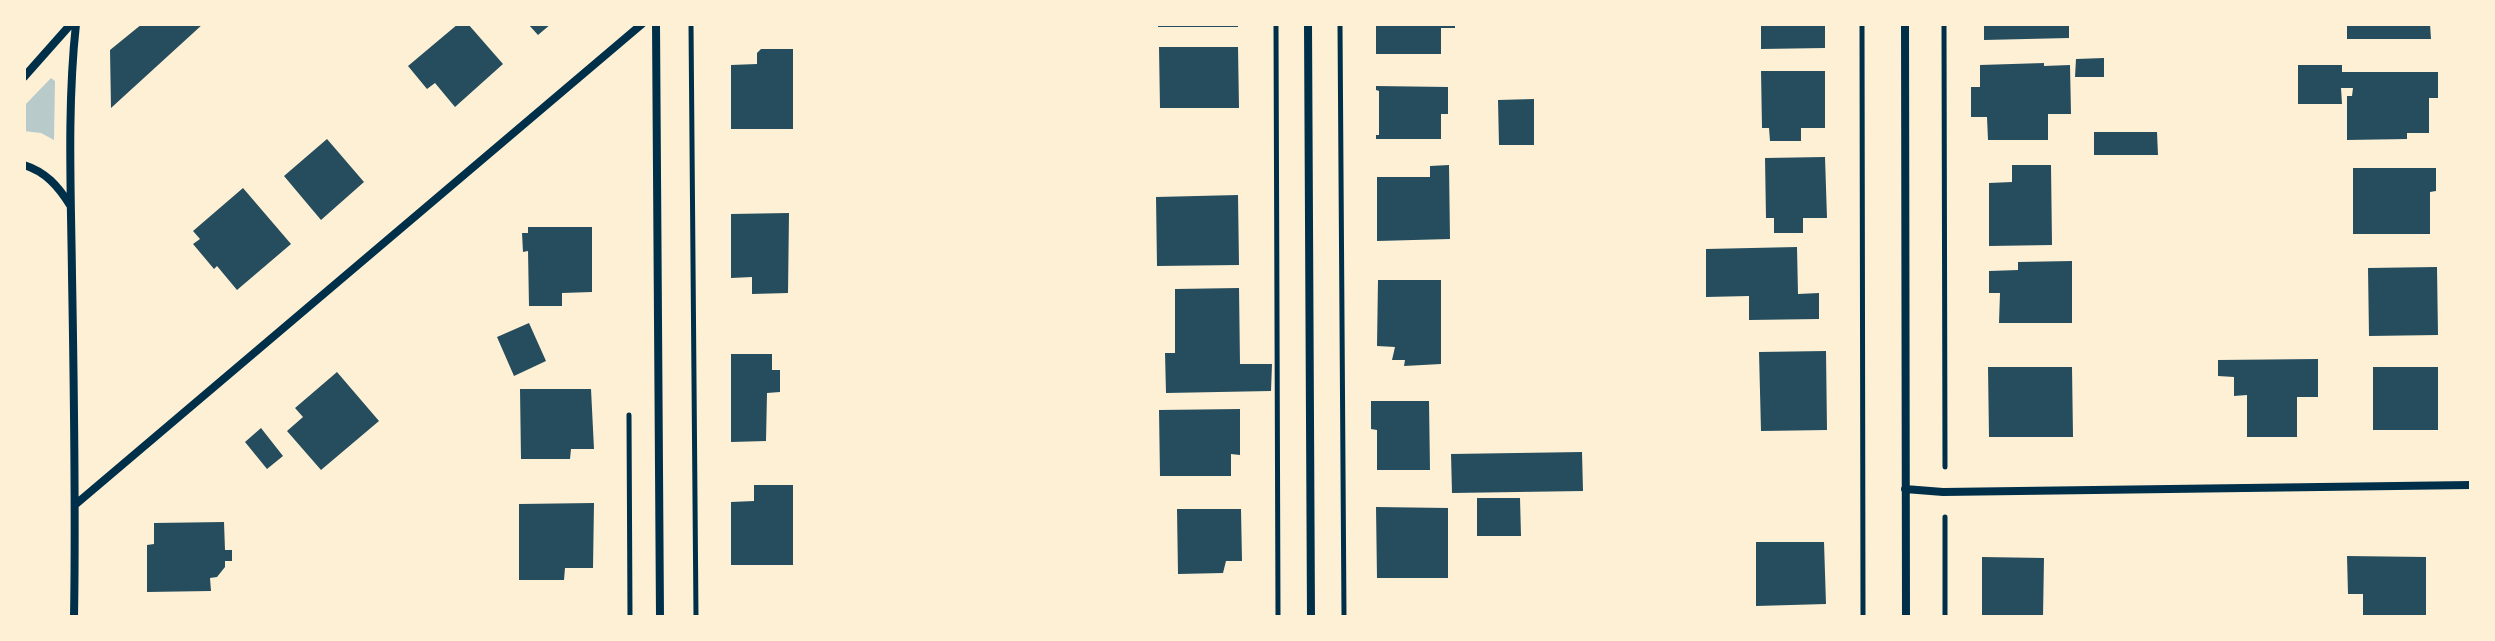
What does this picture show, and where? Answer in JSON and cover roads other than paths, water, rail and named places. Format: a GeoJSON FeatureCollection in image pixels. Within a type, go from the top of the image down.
{"type":"FeatureCollection","features":[{"type":"Feature","properties":{"kind":"street"},"geometry":{"type":"LineString","coordinates":[[24,77],[73,24]]}},
{"type":"Feature","properties":{"kind":"street"},"geometry":{"type":"LineString","coordinates":[[73,24],[74,617]]}},
{"type":"Feature","properties":{"kind":"street"},"geometry":{"type":"LineString","coordinates":[[76,504],[642,24]]}},
{"type":"Feature","properties":{"kind":"street"},"geometry":{"type":"LineString","coordinates":[[656,24],[660,617]]}},
{"type":"Feature","properties":{"kind":"street"},"geometry":{"type":"LineString","coordinates":[[1308,24],[1311,617]]}},
{"type":"Feature","properties":{"kind":"street"},"geometry":{"type":"LineString","coordinates":[[1905,24],[1906,617]]}},
{"type":"Feature","properties":{"kind":"street"},"geometry":{"type":"LineString","coordinates":[[24,165],[36,169],[57,184],[71,206]]}},
{"type":"Feature","properties":{"kind":"street"},"geometry":{"type":"LineString","coordinates":[[1905,489],[1943,492],[2471,485]]}}]}
